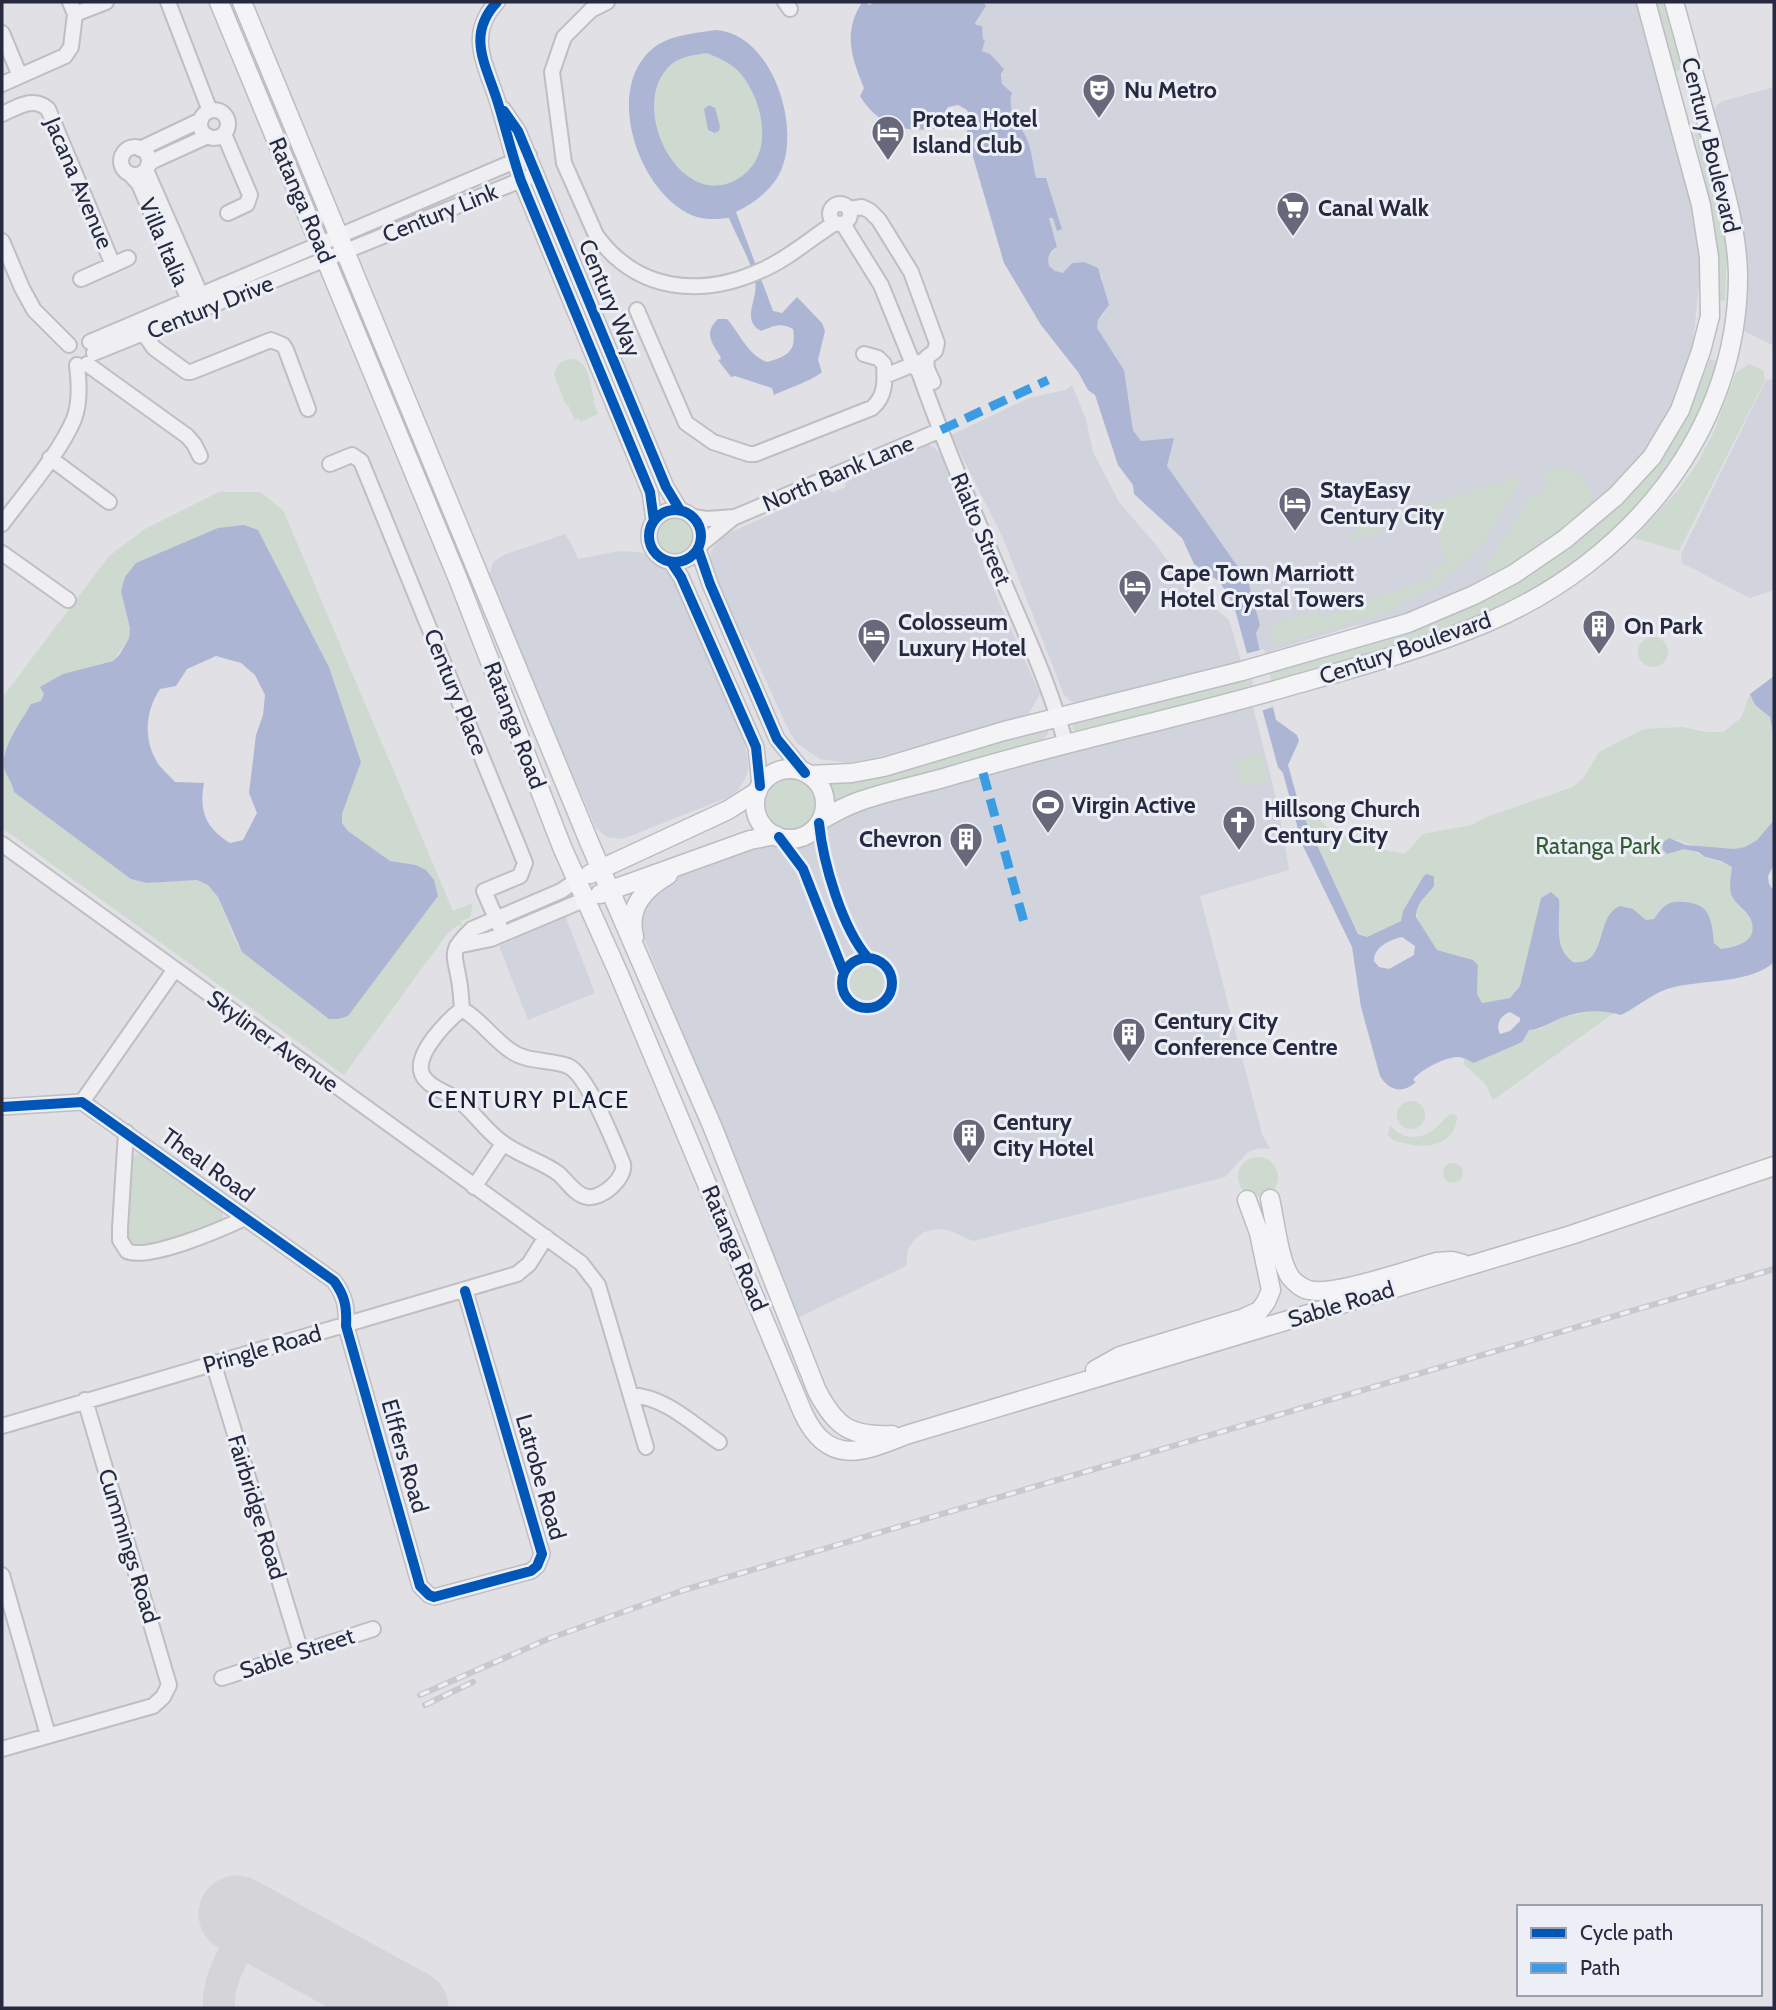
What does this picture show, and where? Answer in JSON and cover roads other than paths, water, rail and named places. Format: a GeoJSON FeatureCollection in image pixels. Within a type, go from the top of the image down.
{"type":"FeatureCollection","features":[{"type":"Feature","properties":{"kind":"main road","name":"Ratanga Road"},"geometry":{"type":"LineString","coordinates":[[219,2],[458,579],[562,847],[747,1276],[803,1413],[811,1429],[823,1442]]}},
{"type":"Feature","properties":{"kind":"main road","name":"Ratanga Road"},"geometry":{"type":"LineString","coordinates":[[242,2],[600,869],[713,1128],[817,1391],[830,1414],[838,1422]]}},
{"type":"Feature","properties":{"kind":"main road","name":"Century Boulevard"},"geometry":{"type":"LineString","coordinates":[[577,880],[728,810],[759,789],[769,776],[782,770],[792,769],[807,774],[852,773],[884,767],[1058,717],[1242,671],[1408,623],[1474,595],[1514,574],[1589,520],[1638,475],[1680,410],[1710,316],[1707,238],[1702,205],[1646,2]]}},
{"type":"Feature","properties":{"kind":"main road","name":"Century Boulevard"},"geometry":{"type":"LineString","coordinates":[[586,900],[750,840],[775,835],[789,839],[802,836],[821,820],[857,802],[1250,698],[1420,648],[1493,620],[1583,566],[1639,518],[1680,468],[1715,397],[1733,332],[1738,275],[1732,221],[1674,2]]}},
{"type":"Feature","properties":{"kind":"main road"},"geometry":{"type":"LineString","coordinates":[[1408,623],[1476,607],[1486,610],[1493,620]]}},
{"type":"Feature","properties":{"kind":"main road"},"geometry":{"type":"LineString","coordinates":[[807,774],[817,782],[824,795],[825,808],[821,820]]}},
{"type":"Feature","properties":{"kind":"main road"},"geometry":{"type":"LineString","coordinates":[[759,789],[755,806],[758,819],[775,835]]}},
{"type":"Feature","properties":{"kind":"main road"},"geometry":{"type":"LineString","coordinates":[[644,972],[633,931],[632,918],[636,905],[654,884],[693,862]]}},
{"type":"Feature","properties":{"kind":"main road","name":"Sable Road"},"geometry":{"type":"LineString","coordinates":[[823,1442],[834,1449],[848,1452],[866,1451],[906,1435],[1585,1231],[1774,1166]]}},
{"type":"Feature","properties":{"kind":"main road"},"geometry":{"type":"LineString","coordinates":[[1071,1385],[1120,1356],[1259,1311],[1271,1290],[1259,1233],[1247,1199]]}},
{"type":"Feature","properties":{"kind":"main road"},"geometry":{"type":"LineString","coordinates":[[1270,1199],[1288,1272],[1291,1278],[1307,1290],[1343,1288],[1436,1262],[1452,1261],[1470,1266]]}},
{"type":"Feature","properties":{"kind":"main road","name":"Sable Road"},"geometry":{"type":"LineString","coordinates":[[838,1422],[860,1434],[906,1435]]}},
{"type":"Feature","properties":{"kind":"street"},"geometry":{"type":"LineString","coordinates":[[2,84],[65,56],[69,52],[72,8],[106,2]]}},
{"type":"Feature","properties":{"kind":"street"},"geometry":{"type":"LineString","coordinates":[[141,149],[148,155],[147,168],[139,175],[130,174],[122,167],[122,156],[130,149],[141,149],[205,115],[217,110],[228,120],[228,128],[219,137],[208,136],[203,132],[205,115],[168,2]]}},
{"type":"Feature","properties":{"kind":"street","name":"Century Way"},"geometry":{"type":"LineString","coordinates":[[497,2],[486,16],[482,27],[480,49],[514,162],[650,492],[654,520]]}},
{"type":"Feature","properties":{"kind":"street"},"geometry":{"type":"LineString","coordinates":[[607,2],[592,10],[564,37],[552,72],[565,163],[596,236],[603,246],[631,268],[653,280],[664,284],[701,287],[726,283],[756,272],[850,216],[849,209],[862,207],[879,220],[911,272],[937,343],[935,351],[885,376]]}},
{"type":"Feature","properties":{"kind":"street"},"geometry":{"type":"LineString","coordinates":[[2,33],[20,76]]}},
{"type":"Feature","properties":{"kind":"street","name":"Jacana Avenue"},"geometry":{"type":"LineString","coordinates":[[2,114],[33,101],[48,109],[113,265]]}},
{"type":"Feature","properties":{"kind":"street","name":"Century Way"},"geometry":{"type":"LineString","coordinates":[[498,103],[518,131],[666,487],[687,514]]}},
{"type":"Feature","properties":{"kind":"street"},"geometry":{"type":"LineString","coordinates":[[224,134],[250,195],[247,204],[228,213]]}},
{"type":"Feature","properties":{"kind":"street","name":"Villa Italia"},"geometry":{"type":"LineString","coordinates":[[197,304],[147,168],[208,136]]}},
{"type":"Feature","properties":{"kind":"street","name":"Century Link"},"geometry":{"type":"LineString","coordinates":[[323,251],[338,235],[528,156]]}},
{"type":"Feature","properties":{"kind":"street","name":"Villa Italia"},"geometry":{"type":"LineString","coordinates":[[130,174],[139,184],[197,304]]}},
{"type":"Feature","properties":{"kind":"street","name":"Century Link"},"geometry":{"type":"LineString","coordinates":[[323,251],[345,253],[536,174]]}},
{"type":"Feature","properties":{"kind":"street","name":"Rialto Street"},"geometry":{"type":"LineString","coordinates":[[839,223],[881,285],[919,361],[919,372],[957,474],[1036,656],[1066,745]]}},
{"type":"Feature","properties":{"kind":"street"},"geometry":{"type":"LineString","coordinates":[[2,241],[34,310],[69,345],[68,357],[87,356]]}},
{"type":"Feature","properties":{"kind":"street","name":"Century Drive"},"geometry":{"type":"LineString","coordinates":[[87,356],[197,304],[323,251]]}},
{"type":"Feature","properties":{"kind":"street","name":"Jacana Avenue"},"geometry":{"type":"LineString","coordinates":[[81,279],[128,258]]}},
{"type":"Feature","properties":{"kind":"street","name":"Century Drive"},"geometry":{"type":"LineString","coordinates":[[87,356],[144,334],[197,304]]}},
{"type":"Feature","properties":{"kind":"street"},"geometry":{"type":"LineString","coordinates":[[637,310],[686,423],[713,442],[745,453],[755,454],[872,408],[881,399],[884,364],[880,359],[863,354]]}},
{"type":"Feature","properties":{"kind":"street"},"geometry":{"type":"LineString","coordinates":[[144,334],[154,348],[187,372],[271,340],[277,341],[286,351],[308,408]]}},
{"type":"Feature","properties":{"kind":"street"},"geometry":{"type":"LineString","coordinates":[[69,345],[79,339],[87,356],[187,436],[200,456]]}},
{"type":"Feature","properties":{"kind":"street"},"geometry":{"type":"LineString","coordinates":[[2,524],[75,418],[87,356]]}},
{"type":"Feature","properties":{"kind":"street","name":"North Bank Lane"},"geometry":{"type":"LineString","coordinates":[[699,547],[735,517],[941,430]]}},
{"type":"Feature","properties":{"kind":"street","name":"Century Place"},"geometry":{"type":"LineString","coordinates":[[330,464],[352,455],[361,461],[522,853],[525,863],[520,876],[484,891],[503,934]]}},
{"type":"Feature","properties":{"kind":"street"},"geometry":{"type":"LineString","coordinates":[[50,458],[109,502]]}},
{"type":"Feature","properties":{"kind":"street"},"geometry":{"type":"LineString","coordinates":[[699,547],[687,560],[671,562],[657,556],[650,546],[649,532],[654,520],[667,511],[687,514],[701,530],[699,547],[710,584],[777,739],[807,774]]}},
{"type":"Feature","properties":{"kind":"street","name":"North Bank Lane"},"geometry":{"type":"LineString","coordinates":[[687,514],[707,519],[735,517]]}},
{"type":"Feature","properties":{"kind":"street"},"geometry":{"type":"LineString","coordinates":[[2,553],[68,600]]}},
{"type":"Feature","properties":{"kind":"street"},"geometry":{"type":"LineString","coordinates":[[671,562],[681,577],[756,747],[759,789]]}},
{"type":"Feature","properties":{"kind":"street","name":"Skyliner Avenue"},"geometry":{"type":"LineString","coordinates":[[2,844],[581,1263],[598,1284],[646,1447]]}},
{"type":"Feature","properties":{"kind":"street"},"geometry":{"type":"LineString","coordinates":[[462,1009],[460,984],[453,958],[457,946],[472,929],[561,891],[577,880]]}},
{"type":"Feature","properties":{"kind":"street"},"geometry":{"type":"LineString","coordinates":[[457,946],[477,944],[586,900]]}},
{"type":"Feature","properties":{"kind":"street"},"geometry":{"type":"LineString","coordinates":[[2,1107],[82,1102],[175,970]]}},
{"type":"Feature","properties":{"kind":"street"},"geometry":{"type":"LineString","coordinates":[[462,1009],[475,1017],[509,1051],[521,1057],[567,1066],[576,1072],[595,1101],[624,1169],[621,1177],[611,1186],[598,1195],[588,1197],[579,1193],[550,1168],[503,1144],[462,1103],[430,1083],[422,1074],[421,1066],[427,1048],[450,1019],[462,1009]]}},
{"type":"Feature","properties":{"kind":"street","name":"Theal Road"},"geometry":{"type":"LineString","coordinates":[[82,1102],[334,1281],[347,1305],[346,1326]]}},
{"type":"Feature","properties":{"kind":"street","name":"Theal Road"},"geometry":{"type":"LineString","coordinates":[[126,1132],[120,1240],[127,1251],[140,1255],[152,1252],[220,1230],[245,1218]]}},
{"type":"Feature","properties":{"kind":"street"},"geometry":{"type":"LineString","coordinates":[[474,1187],[503,1144]]}},
{"type":"Feature","properties":{"kind":"street","name":"Pringle Road"},"geometry":{"type":"LineString","coordinates":[[2,1426],[213,1362],[465,1291],[524,1270],[546,1237]]}},
{"type":"Feature","properties":{"kind":"street","name":"Latrobe Road"},"geometry":{"type":"LineString","coordinates":[[429,1595],[438,1597],[531,1571],[537,1566],[542,1554],[465,1291]]}},
{"type":"Feature","properties":{"kind":"street","name":"Elffers Road"},"geometry":{"type":"LineString","coordinates":[[346,1326],[420,1586],[429,1595]]}},
{"type":"Feature","properties":{"kind":"street","name":"Fairbridge Road"},"geometry":{"type":"LineString","coordinates":[[213,1362],[301,1652]]}},
{"type":"Feature","properties":{"kind":"street"},"geometry":{"type":"LineString","coordinates":[[631,1395],[645,1396],[663,1403],[719,1442]]}},
{"type":"Feature","properties":{"kind":"street","name":"Cummings Road"},"geometry":{"type":"LineString","coordinates":[[48,1735],[153,1706],[167,1692],[169,1685],[85,1401]]}},
{"type":"Feature","properties":{"kind":"street"},"geometry":{"type":"LineString","coordinates":[[2,1575],[48,1735],[2,1749]]}},
{"type":"Feature","properties":{"kind":"street","name":"Sable Street"},"geometry":{"type":"LineString","coordinates":[[222,1678],[373,1629]]}},
{"type":"Feature","properties":{"kind":"water"},"geometry":{"type":"Polygon","coordinates":[[[862,2],[870,5],[873,2],[983,2],[986,6],[975,23],[982,26],[985,40],[982,51],[990,54],[1004,69],[1001,74],[1002,84],[1012,93],[1012,111],[1029,144],[1036,178],[1046,178],[1062,229],[1057,231],[1053,218],[1049,218],[1057,247],[1049,255],[1049,266],[1063,273],[1072,263],[1084,262],[1098,268],[1109,305],[1098,320],[1097,328],[1124,370],[1133,430],[1141,441],[1174,438],[1167,466],[1248,581],[1260,625],[1256,633],[1276,720],[1297,735],[1299,741],[1288,765],[1300,808],[1358,934],[1367,937],[1401,921],[1403,911],[1423,877],[1426,874],[1434,876],[1434,886],[1420,904],[1416,917],[1437,950],[1473,960],[1478,965],[1477,994],[1482,1003],[1510,998],[1520,986],[1541,898],[1551,892],[1559,899],[1562,949],[1573,962],[1584,961],[1592,956],[1612,911],[1620,906],[1633,909],[1646,920],[1654,919],[1670,903],[1695,904],[1708,914],[1714,943],[1721,949],[1734,947],[1749,938],[1753,927],[1749,916],[1731,894],[1732,867],[1698,852],[1684,849],[1667,854],[1662,843],[1669,838],[1686,845],[1734,849],[1745,847],[1757,840],[1774,820],[1774,865],[1768,876],[1774,891],[1774,962],[1753,974],[1667,989],[1621,1015],[1591,1011],[1568,1015],[1529,1030],[1522,1042],[1474,1063],[1458,1057],[1440,1061],[1421,1072],[1413,1080],[1416,1082],[1406,1088],[1392,1088],[1384,1081],[1380,1076],[1361,1007],[1352,947],[1302,844],[1234,606],[1220,582],[1194,564],[1182,538],[1134,494],[1133,485],[1118,465],[1095,395],[1088,390],[1078,372],[1041,325],[1004,263],[966,133],[971,123],[967,110],[958,105],[948,107],[943,116],[945,127],[920,130],[897,126],[877,116],[860,96],[864,88],[851,45],[852,24],[862,2]],[[1402,937],[1379,948],[1374,961],[1379,967],[1389,969],[1414,955],[1415,946],[1402,937]],[[1510,1012],[1500,1020],[1500,1034],[1510,1031],[1520,1021],[1520,1018],[1510,1012]]]}},
{"type":"Feature","properties":{"kind":"water"},"geometry":{"type":"Polygon","coordinates":[[[716,30],[735,35],[752,47],[766,63],[784,105],[787,128],[787,149],[778,176],[763,194],[736,212],[773,311],[782,313],[797,297],[822,323],[825,331],[818,360],[822,372],[774,395],[772,388],[731,377],[718,360],[721,359],[710,337],[711,328],[718,319],[727,319],[749,349],[767,362],[789,352],[793,343],[793,329],[781,325],[761,331],[755,326],[751,315],[755,281],[729,218],[697,217],[676,205],[658,187],[643,163],[633,137],[629,110],[631,84],[641,62],[659,44],[666,41],[716,30]],[[707,53],[689,56],[672,64],[659,82],[654,104],[657,128],[666,151],[681,170],[699,182],[720,185],[742,176],[752,166],[759,153],[762,125],[754,96],[739,72],[707,53]]]}},
{"type":"Feature","properties":{"kind":"water"},"geometry":{"type":"Polygon","coordinates":[[[709,105],[715,108],[720,126],[715,133],[708,130],[704,109],[709,105]]]}},
{"type":"Feature","properties":{"kind":"water"},"geometry":{"type":"Polygon","coordinates":[[[244,525],[258,530],[329,667],[361,762],[342,814],[342,823],[348,831],[390,861],[416,865],[426,870],[434,880],[438,896],[348,1016],[338,1019],[329,1019],[242,952],[218,897],[208,885],[197,880],[147,883],[131,879],[14,792],[5,769],[4,758],[9,742],[31,704],[41,701],[44,694],[40,687],[63,674],[113,661],[120,654],[129,638],[130,628],[121,591],[125,577],[136,563],[218,528],[244,525]],[[216,656],[187,669],[176,686],[160,689],[155,697],[148,724],[149,742],[158,763],[175,782],[204,783],[202,802],[206,818],[215,831],[230,843],[243,840],[257,813],[249,793],[256,735],[263,715],[265,695],[255,675],[241,663],[216,656]]]}},
{"type":"Feature","properties":{"kind":"water"},"geometry":{"type":"Polygon","coordinates":[[[1774,676],[1774,738],[1770,717],[1755,705],[1750,694],[1774,676]]]}},
{"type":"Feature","properties":{"kind":"railway"},"geometry":{"type":"LineString","coordinates":[[420,1695],[548,1639],[684,1590],[1774,1269]]}},
{"type":"Feature","properties":{"kind":"railway"},"geometry":{"type":"LineString","coordinates":[[425,1705],[473,1682]]}},
{"type":"Feature","properties":{"kind":"place","name":"Nu Metro"},"geometry":{"type":"Point","coordinates":[1099,120]}},
{"type":"Feature","properties":{"kind":"place","name":"Protea Hotel Island Club"},"geometry":{"type":"Point","coordinates":[888,162]}},
{"type":"Feature","properties":{"kind":"place","name":"Canal Walk"},"geometry":{"type":"Point","coordinates":[1293,238]}},
{"type":"Feature","properties":{"kind":"place","name":"StayEasy Century City"},"geometry":{"type":"Point","coordinates":[1295,533]}},
{"type":"Feature","properties":{"kind":"place","name":"Cape Town Marriott Hotel Crystal Towers"},"geometry":{"type":"Point","coordinates":[1135,616]}},
{"type":"Feature","properties":{"kind":"place","name":"On Park"},"geometry":{"type":"Point","coordinates":[1599,656]}},
{"type":"Feature","properties":{"kind":"place","name":"Colosseum Luxury Hotel"},"geometry":{"type":"Point","coordinates":[874,665]}},
{"type":"Feature","properties":{"kind":"place","name":"Virgin Active"},"geometry":{"type":"Point","coordinates":[1048,835]}},
{"type":"Feature","properties":{"kind":"place","name":"Hillsong Church Century City"},"geometry":{"type":"Point","coordinates":[1239,852]}},
{"type":"Feature","properties":{"kind":"place","name":"Chevron"},"geometry":{"type":"Point","coordinates":[966,869]}},
{"type":"Feature","properties":{"kind":"place","name":"Century City Conference Centre"},"geometry":{"type":"Point","coordinates":[1129,1064]}},
{"type":"Feature","properties":{"kind":"place","name":"Century City Hotel"},"geometry":{"type":"Point","coordinates":[969,1165]}},
{"type":"Feature","properties":{"kind":"district","name":"CENTURY PLACE"},"geometry":{"type":"Point","coordinates":[529,1100]}},
{"type":"Feature","properties":{"kind":"park label","name":"Ratanga Park"},"geometry":{"type":"Point","coordinates":[1598,846]}}]}
